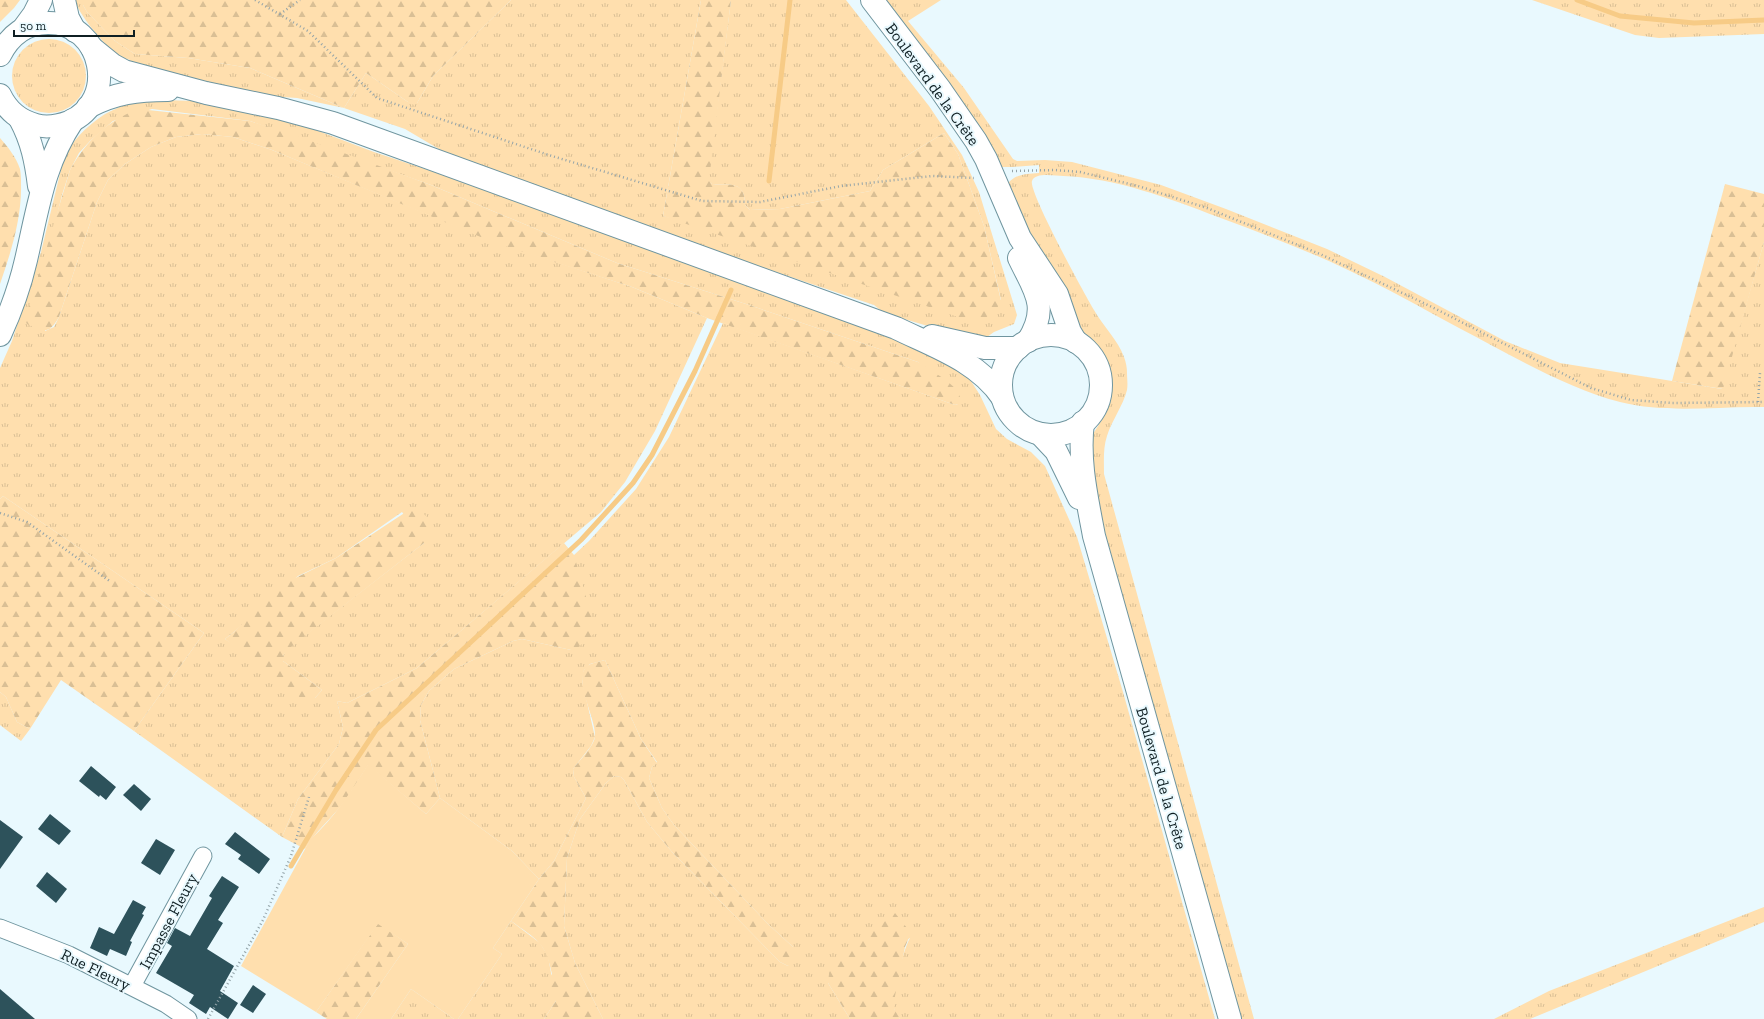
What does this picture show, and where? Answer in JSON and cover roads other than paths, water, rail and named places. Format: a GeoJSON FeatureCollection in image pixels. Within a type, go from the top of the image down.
{"type":"FeatureCollection","features":[{"type":"Feature","properties":{"kind":"main road"},"geometry":{"type":"LineString","coordinates":[[0,55],[9,40],[23,29],[34,14],[41,0]]}},
{"type":"Feature","properties":{"kind":"main road"},"geometry":{"type":"LineString","coordinates":[[64,0],[68,18],[75,31]]}},
{"type":"Feature","properties":{"kind":"main road","name":"Boulevard de la Crête"},"geometry":{"type":"LineString","coordinates":[[860,0],[951,118],[989,176],[1020,238],[1057,294],[1070,332],[1076,342]]}},
{"type":"Feature","properties":{"kind":"main road","name":"Boulevard de la Crête"},"geometry":{"type":"LineString","coordinates":[[872,0],[960,117],[976,141],[1011,242],[1038,295],[1038,317],[1033,333],[1023,344]]}},
{"type":"Feature","properties":{"kind":"main road"},"geometry":{"type":"LineString","coordinates":[[0,335],[21,278],[40,196],[54,152],[81,113],[94,98],[99,78],[99,68],[92,48],[88,42],[75,31],[58,24],[50,23],[40,23],[23,29]]}},
{"type":"Feature","properties":{"kind":"main road"},"geometry":{"type":"LineString","coordinates":[[92,48],[113,65],[124,71],[206,93],[278,108],[340,126],[896,328],[953,356],[975,369],[991,382],[1002,397],[1012,417],[1029,430],[1040,434],[1058,434],[1067,432],[1084,422],[1098,401],[1100,393],[1100,380],[1094,360],[1086,350],[1076,342],[1067,338],[1052,336],[1037,337],[1023,344],[1011,356],[1003,370],[1001,386],[1002,397]]}},
{"type":"Feature","properties":{"kind":"main road"},"geometry":{"type":"LineString","coordinates":[[20,119],[41,126],[57,125],[106,98],[135,91],[167,90],[206,93]]}},
{"type":"Feature","properties":{"kind":"main road"},"geometry":{"type":"LineString","coordinates":[[0,96],[11,111],[20,119],[29,135],[36,159],[40,196]]}},
{"type":"Feature","properties":{"kind":"main road"},"geometry":{"type":"LineString","coordinates":[[896,328],[985,348],[1023,344]]}},
{"type":"Feature","properties":{"kind":"main road","name":"Boulevard de la Crête"},"geometry":{"type":"LineString","coordinates":[[1084,422],[1082,439],[1082,467],[1094,536],[1230,1019]]}},
{"type":"Feature","properties":{"kind":"main road","name":"Boulevard de la Crête"},"geometry":{"type":"LineString","coordinates":[[1040,434],[1056,450],[1064,463],[1094,536]]}},
{"type":"Feature","properties":{"kind":"street","name":"Impasse Fleury"},"geometry":{"type":"LineString","coordinates":[[132,986],[203,856]]}},
{"type":"Feature","properties":{"kind":"street","name":"Rue Fleury"},"geometry":{"type":"LineString","coordinates":[[0,928],[69,955],[166,1004],[188,1019]]}},
{"type":"Feature","properties":{"kind":"waterway"},"geometry":{"type":"LineString","coordinates":[[769,181],[790,0]]}},
{"type":"Feature","properties":{"kind":"waterway"},"geometry":{"type":"LineString","coordinates":[[1577,0],[1620,16],[1694,23],[1764,20]]}},
{"type":"Feature","properties":{"kind":"waterway"},"geometry":{"type":"LineString","coordinates":[[291,866],[336,790],[376,730],[581,540],[633,483],[652,455],[695,371],[731,290]]}}]}
